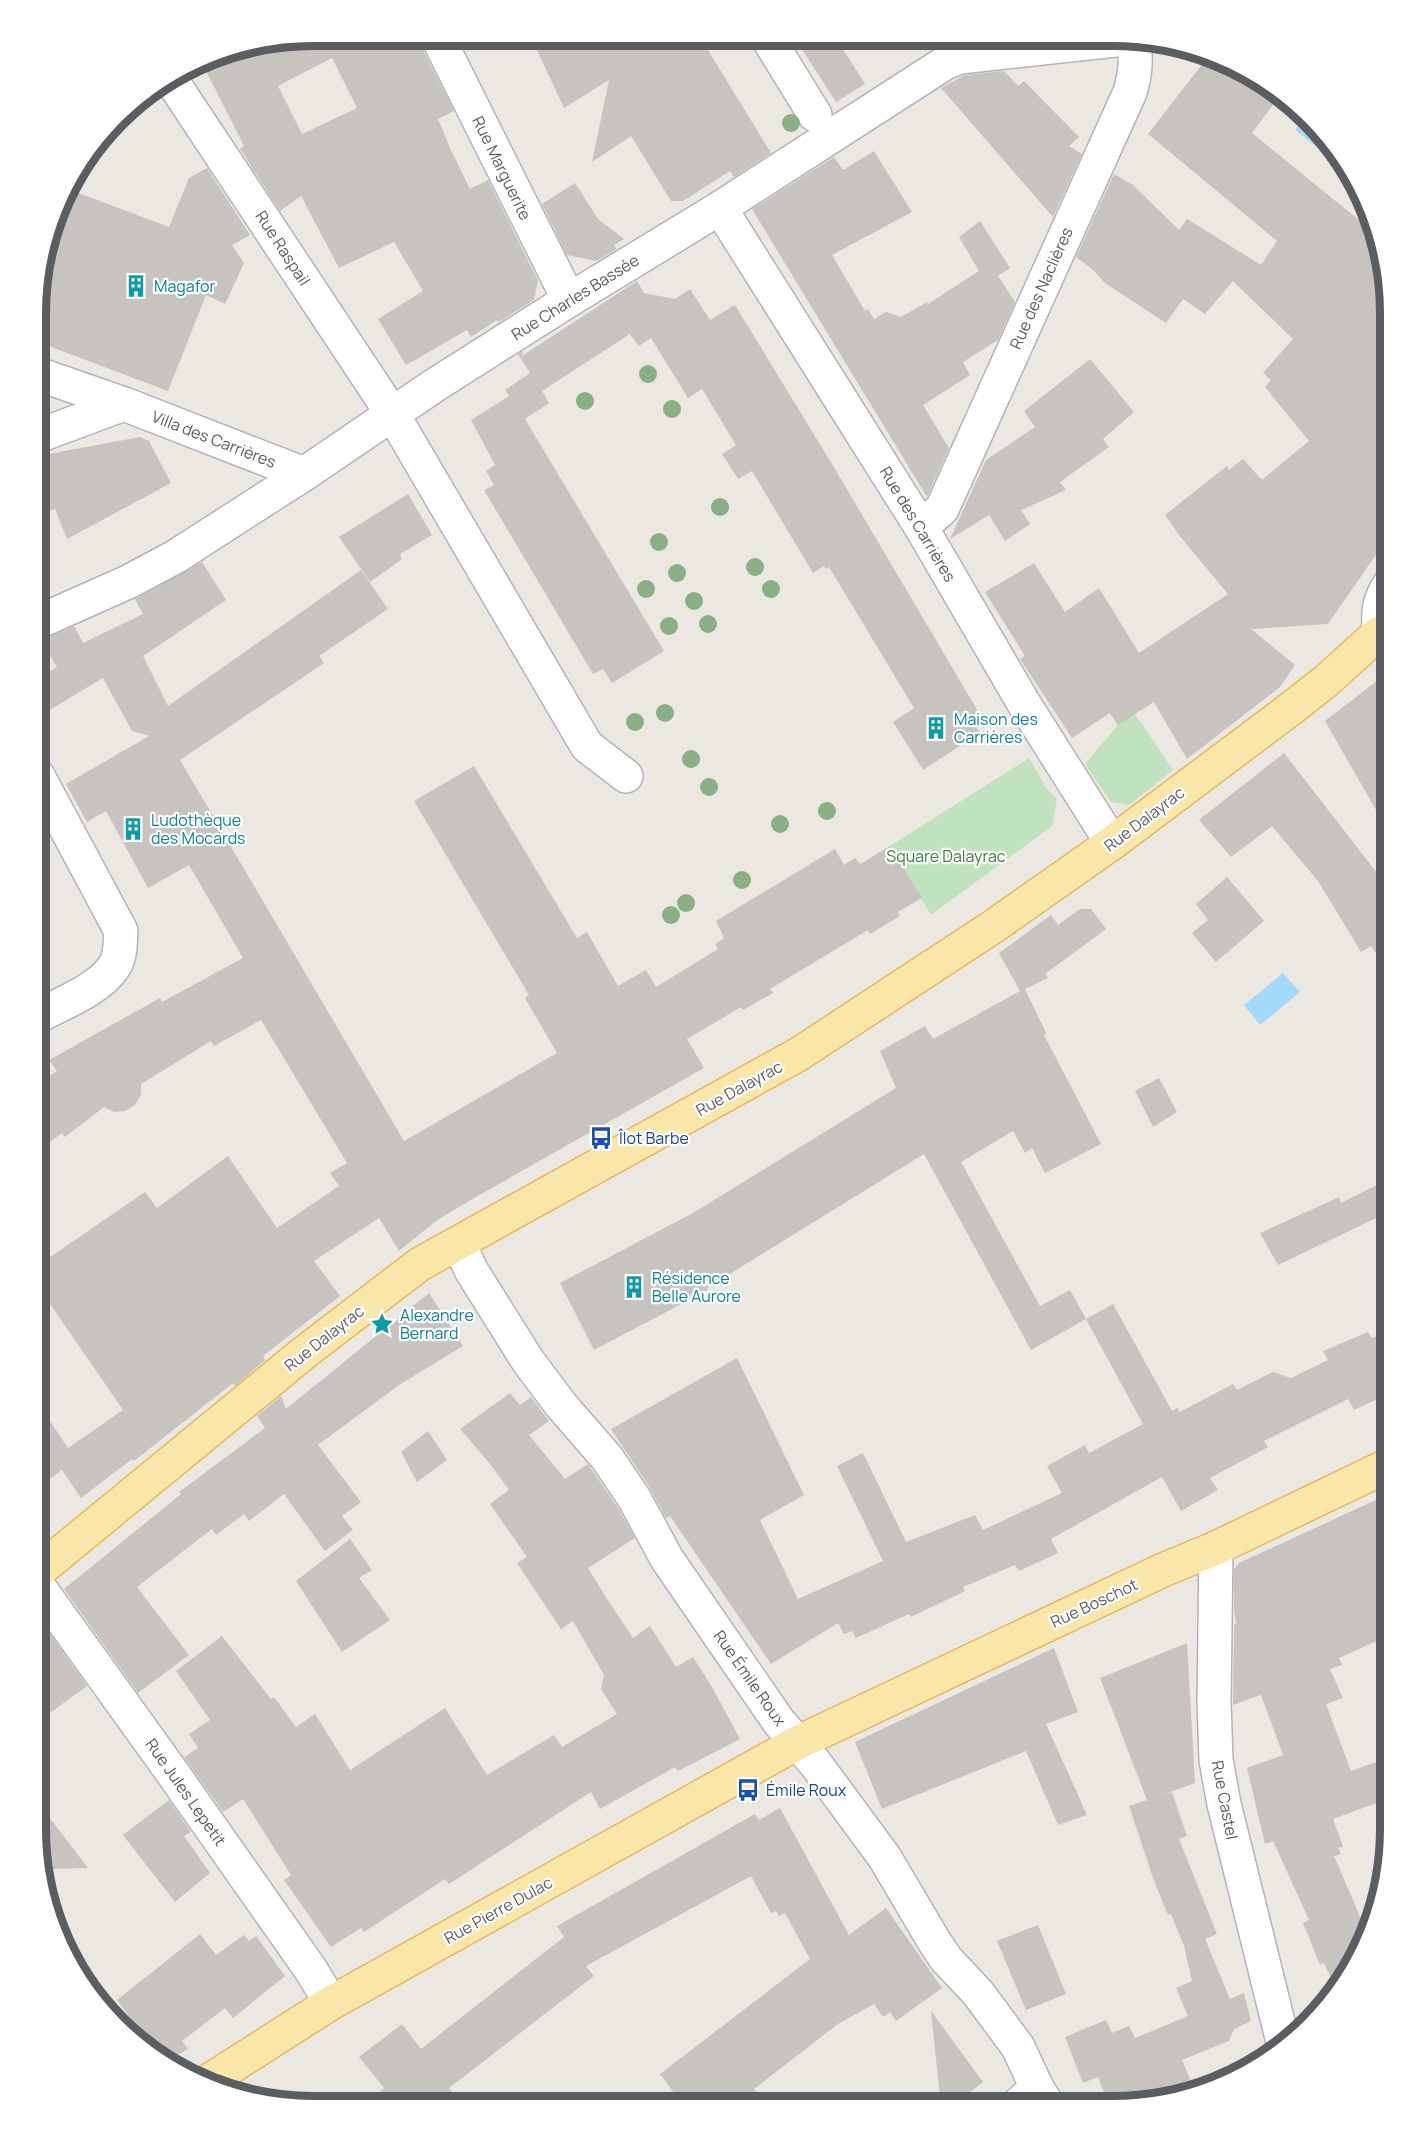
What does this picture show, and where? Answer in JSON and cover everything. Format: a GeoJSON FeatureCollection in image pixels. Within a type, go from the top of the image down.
{"type":"FeatureCollection","features":[{"type":"Feature","properties":{"kind":"main road","name":"Rue Dalayrac"},"geometry":{"type":"LineString","coordinates":[[46,1565],[305,1352],[420,1264],[799,1054],[994,926],[1112,843],[1293,707],[1380,635]]}},
{"type":"Feature","properties":{"kind":"main road","name":"Rue Boschot"},"geometry":{"type":"LineString","coordinates":[[797,1743],[1163,1570],[1216,1548],[1380,1469]]}},
{"type":"Feature","properties":{"kind":"main road","name":"Rue Pierre Dulac"},"geometry":{"type":"LineString","coordinates":[[215,2077],[331,2003],[797,1743]]}},
{"type":"Feature","properties":{"kind":"street","name":"Rue Marguerite"},"geometry":{"type":"LineString","coordinates":[[442,46],[569,300]]}},
{"type":"Feature","properties":{"kind":"street"},"geometry":{"type":"LineString","coordinates":[[773,46],[815,115]]}},
{"type":"Feature","properties":{"kind":"street","name":"Rue Charles Bassée"},"geometry":{"type":"LineString","coordinates":[[46,618],[128,582],[175,557],[569,300],[720,208],[945,63],[960,57],[1061,46]]}},
{"type":"Feature","properties":{"kind":"street","name":"Rue des Naclières"},"geometry":{"type":"LineString","coordinates":[[921,527],[942,508],[1130,92],[1136,67],[1135,47]]}},
{"type":"Feature","properties":{"kind":"street","name":"Rue Raspail"},"geometry":{"type":"LineString","coordinates":[[175,85],[393,415],[587,746],[626,776]]}},
{"type":"Feature","properties":{"kind":"street","name":"Rue des Carrières"},"geometry":{"type":"LineString","coordinates":[[720,208],[921,527],[1023,702],[1112,843]]}},
{"type":"Feature","properties":{"kind":"street","name":"Villa des Carrières"},"geometry":{"type":"LineString","coordinates":[[46,377],[124,404],[304,474]]}},
{"type":"Feature","properties":{"kind":"street"},"geometry":{"type":"LineString","coordinates":[[46,433],[124,404]]}},
{"type":"Feature","properties":{"kind":"street"},"geometry":{"type":"LineString","coordinates":[[1380,601],[1377,609],[1380,617]]}},
{"type":"Feature","properties":{"kind":"street"},"geometry":{"type":"LineString","coordinates":[[46,791],[121,931],[120,951],[114,967],[100,982],[46,1012]]}},
{"type":"Feature","properties":{"kind":"street","name":"Rue Émile Roux"},"geometry":{"type":"LineString","coordinates":[[459,1243],[471,1270],[528,1361],[561,1405],[607,1458],[634,1498],[667,1559],[779,1722],[815,1763],[885,1858],[946,1959],[993,2011],[1018,2047],[1033,2097]]}},
{"type":"Feature","properties":{"kind":"street","name":"Rue Castel"},"geometry":{"type":"LineString","coordinates":[[1216,1548],[1214,1702],[1216,1760],[1224,1804],[1282,2037]]}},
{"type":"Feature","properties":{"kind":"street","name":"Rue Jules Lepetit"},"geometry":{"type":"LineString","coordinates":[[46,1597],[311,1970],[331,2003]]}},
{"type":"Feature","properties":{"kind":"green space"},"geometry":{"type":"Polygon","coordinates":[[[1135,714],[1173,770],[1129,805],[1111,802],[1085,764],[1118,725],[1135,714]]]}},
{"type":"Feature","properties":{"kind":"green space","name":"Square Dalayrac"},"geometry":{"type":"Polygon","coordinates":[[[1029,758],[1047,789],[1057,799],[1052,826],[931,915],[890,846],[1029,758]]]}},
{"type":"Feature","properties":{"kind":"water"},"geometry":{"type":"Polygon","coordinates":[[[1300,124],[1329,157],[1329,157],[1295,130],[1300,124]]]}},
{"type":"Feature","properties":{"kind":"water"},"geometry":{"type":"Polygon","coordinates":[[[1283,973],[1300,992],[1260,1025],[1244,1005],[1283,973]]]}},
{"type":"Feature","properties":{"kind":"building"},"geometry":{"type":"Polygon","coordinates":[[[421,46],[454,111],[438,119],[451,150],[470,189],[488,180],[538,281],[534,300],[471,337],[467,330],[406,365],[378,319],[423,291],[394,242],[339,268],[301,196],[280,211],[240,149],[244,146],[205,69],[244,56],[296,47],[421,46]],[[332,58],[278,86],[302,134],[357,108],[332,58]]]}},
{"type":"Feature","properties":{"kind":"building"},"geometry":{"type":"Polygon","coordinates":[[[535,46],[706,46],[771,153],[734,177],[730,171],[683,201],[671,201],[631,136],[592,162],[609,80],[564,108],[535,46]]]}},
{"type":"Feature","properties":{"kind":"building"},"geometry":{"type":"Polygon","coordinates":[[[800,46],[841,46],[865,84],[836,102],[800,46]]]}},
{"type":"Feature","properties":{"kind":"building"},"geometry":{"type":"Polygon","coordinates":[[[1203,63],[1232,74],[1262,91],[1276,102],[1252,133],[1365,225],[1375,261],[1380,296],[1380,549],[1328,624],[1251,629],[1295,665],[1280,687],[1187,759],[1154,702],[1118,725],[1110,713],[1072,738],[1020,659],[1025,656],[985,592],[1034,563],[1065,612],[1099,588],[1139,653],[1228,594],[1165,515],[1227,466],[1229,470],[1243,459],[1262,480],[1309,441],[1265,387],[1271,380],[1263,373],[1293,339],[1233,281],[1205,314],[1183,299],[1166,323],[1105,283],[1076,257],[1114,174],[1133,185],[1179,230],[1187,219],[1261,265],[1277,241],[1148,134],[1203,63]]]}},
{"type":"Feature","properties":{"kind":"building"},"geometry":{"type":"Polygon","coordinates":[[[1004,71],[1018,86],[1024,81],[1079,137],[1069,146],[1082,154],[1053,217],[941,88],[965,75],[1004,71]]]}},
{"type":"Feature","properties":{"kind":"building"},"geometry":{"type":"Polygon","coordinates":[[[874,151],[912,212],[832,255],[865,311],[868,309],[874,319],[886,312],[901,317],[927,302],[928,304],[979,271],[959,237],[980,221],[1010,268],[998,276],[1015,302],[998,340],[963,362],[970,375],[923,405],[949,448],[927,497],[752,209],[834,157],[843,170],[874,151]]]}},
{"type":"Feature","properties":{"kind":"building","name":"Magafor"},"geometry":{"type":"Polygon","coordinates":[[[207,168],[250,235],[232,245],[244,263],[225,304],[206,295],[168,391],[46,345],[47,296],[52,261],[61,228],[76,192],[169,227],[189,178],[207,168]]]}},
{"type":"Feature","properties":{"kind":"building"},"geometry":{"type":"Polygon","coordinates":[[[575,183],[598,219],[624,239],[614,245],[617,249],[596,261],[567,255],[542,204],[575,183]]]}},
{"type":"Feature","properties":{"kind":"building"},"geometry":{"type":"Polygon","coordinates":[[[637,281],[644,293],[675,299],[690,289],[710,320],[735,305],[979,713],[970,718],[980,733],[923,770],[893,722],[914,708],[829,567],[826,569],[824,566],[813,573],[752,471],[738,479],[722,454],[736,445],[702,389],[688,398],[651,338],[639,346],[630,334],[542,391],[549,403],[525,419],[664,651],[612,683],[603,669],[593,674],[484,490],[494,485],[486,471],[495,465],[471,420],[509,396],[505,390],[530,373],[518,354],[523,351],[522,356],[637,281]]]}},
{"type":"Feature","properties":{"kind":"building"},"geometry":{"type":"Polygon","coordinates":[[[1090,359],[1134,412],[1103,439],[1109,447],[1060,482],[1066,490],[1021,510],[1030,524],[1005,541],[989,515],[950,539],[986,460],[1035,427],[1024,411],[1090,359]]]}},
{"type":"Feature","properties":{"kind":"building"},"geometry":{"type":"Polygon","coordinates":[[[140,437],[149,441],[171,483],[67,539],[55,509],[46,513],[46,455],[140,437]]]}},
{"type":"Feature","properties":{"kind":"building"},"geometry":{"type":"Polygon","coordinates":[[[408,494],[432,535],[400,554],[402,559],[370,582],[339,537],[408,494]]]}},
{"type":"Feature","properties":{"kind":"building"},"geometry":{"type":"Polygon","coordinates":[[[202,562],[226,600],[143,656],[168,706],[361,570],[388,609],[319,656],[324,663],[180,760],[404,1141],[557,1053],[525,998],[529,995],[414,801],[474,766],[577,938],[587,932],[618,986],[646,970],[656,987],[718,949],[715,944],[724,938],[716,921],[835,849],[844,865],[855,858],[860,864],[890,846],[922,898],[898,912],[900,916],[870,934],[868,930],[770,989],[773,993],[743,1010],[741,1007],[687,1039],[704,1068],[474,1198],[436,1221],[399,1251],[379,1218],[314,1261],[340,1296],[263,1356],[265,1360],[235,1386],[233,1383],[134,1461],[132,1459],[81,1498],[62,1470],[46,1482],[46,1415],[68,1448],[123,1410],[46,1298],[46,1260],[145,1192],[157,1208],[228,1156],[277,1228],[339,1186],[330,1173],[347,1163],[261,1020],[214,1046],[211,1041],[141,1084],[141,1095],[135,1105],[125,1111],[114,1112],[104,1107],[65,1137],[62,1133],[46,1145],[46,1078],[57,1071],[49,1060],[160,998],[162,1002],[243,958],[189,865],[148,888],[106,811],[87,822],[66,784],[149,736],[132,731],[103,678],[46,712],[46,673],[57,667],[46,648],[46,638],[74,626],[83,643],[143,614],[135,599],[202,562]]]}},
{"type":"Feature","properties":{"kind":"building"},"geometry":{"type":"Polygon","coordinates":[[[1380,678],[1380,817],[1325,721],[1380,678]]]}},
{"type":"Feature","properties":{"kind":"building"},"geometry":{"type":"Polygon","coordinates":[[[1284,753],[1380,877],[1380,960],[1371,946],[1361,952],[1318,881],[1272,826],[1231,857],[1199,820],[1284,753]]]}},
{"type":"Feature","properties":{"kind":"building"},"geometry":{"type":"Polygon","coordinates":[[[1227,877],[1264,921],[1216,962],[1192,933],[1208,920],[1196,904],[1227,877]]]}},
{"type":"Feature","properties":{"kind":"building"},"geometry":{"type":"Polygon","coordinates":[[[1080,909],[1091,909],[1106,929],[1045,974],[1048,978],[1025,989],[1046,1033],[1044,1035],[1101,1144],[1045,1173],[1032,1148],[1025,1153],[1013,1131],[961,1162],[1040,1306],[1070,1290],[1086,1319],[1031,1350],[924,1154],[707,1288],[708,1290],[594,1350],[560,1283],[693,1213],[896,1088],[880,1051],[925,1026],[933,1039],[1020,991],[999,953],[1051,915],[1058,925],[1080,909]]]}},
{"type":"Feature","properties":{"kind":"building"},"geometry":{"type":"Polygon","coordinates":[[[1159,1078],[1177,1112],[1153,1127],[1135,1091],[1159,1078]]]}},
{"type":"Feature","properties":{"kind":"building"},"geometry":{"type":"Polygon","coordinates":[[[1380,1184],[1380,1216],[1278,1265],[1260,1233],[1339,1197],[1341,1203],[1380,1184]]]}},
{"type":"Feature","properties":{"kind":"building"},"geometry":{"type":"Polygon","coordinates":[[[429,1293],[463,1346],[399,1385],[318,1445],[361,1502],[342,1516],[353,1530],[325,1551],[284,1494],[249,1521],[244,1514],[216,1535],[212,1529],[137,1587],[189,1655],[138,1693],[64,1589],[181,1494],[179,1492],[265,1428],[257,1416],[281,1396],[286,1409],[429,1293]]]}},
{"type":"Feature","properties":{"kind":"building"},"geometry":{"type":"Polygon","coordinates":[[[1113,1304],[1172,1411],[1177,1408],[1180,1412],[1233,1384],[1237,1390],[1273,1372],[1291,1378],[1328,1360],[1323,1351],[1368,1332],[1372,1338],[1380,1334],[1380,1398],[1354,1410],[1348,1399],[1264,1441],[1268,1447],[1210,1478],[1218,1490],[1181,1511],[1162,1477],[1051,1539],[1058,1553],[1019,1571],[1015,1565],[963,1587],[965,1591],[911,1617],[909,1614],[856,1638],[852,1631],[844,1634],[838,1623],[771,1664],[670,1516],[666,1518],[650,1488],[611,1429],[737,1358],[804,1495],[760,1520],[798,1599],[883,1561],[837,1466],[863,1453],[906,1542],[975,1515],[983,1530],[1062,1493],[1047,1466],[1085,1445],[1089,1453],[1143,1424],[1086,1319],[1113,1304]]]}},
{"type":"Feature","properties":{"kind":"building"},"geometry":{"type":"Polygon","coordinates":[[[510,1393],[520,1405],[531,1397],[549,1421],[529,1435],[565,1479],[588,1464],[635,1538],[588,1568],[607,1599],[633,1638],[650,1626],[676,1667],[693,1657],[740,1739],[678,1771],[675,1767],[600,1809],[591,1792],[449,1884],[445,1879],[364,1932],[361,1928],[331,1947],[284,1880],[291,1875],[243,1799],[223,1812],[184,1757],[198,1748],[189,1734],[210,1720],[176,1671],[222,1636],[271,1699],[274,1697],[296,1727],[315,1714],[350,1770],[445,1708],[487,1775],[554,1735],[562,1747],[617,1714],[601,1689],[604,1675],[573,1621],[561,1629],[517,1563],[527,1557],[490,1504],[509,1490],[460,1429],[510,1393]]]}},
{"type":"Feature","properties":{"kind":"building"},"geometry":{"type":"Polygon","coordinates":[[[428,1431],[447,1460],[417,1482],[401,1452],[428,1431]]]}},
{"type":"Feature","properties":{"kind":"building"},"geometry":{"type":"Polygon","coordinates":[[[1380,1498],[1380,1640],[1339,1658],[1342,1665],[1330,1669],[1343,1698],[1326,1704],[1351,1771],[1380,1761],[1380,1802],[1333,1819],[1343,1847],[1338,1848],[1341,1854],[1334,1856],[1363,1923],[1353,1948],[1333,1982],[1324,1963],[1320,1965],[1303,1923],[1309,1920],[1273,1841],[1265,1844],[1247,1768],[1283,1755],[1261,1695],[1233,1705],[1234,1625],[1236,1624],[1234,1569],[1239,1563],[1380,1498]]]}},
{"type":"Feature","properties":{"kind":"building"},"geometry":{"type":"Polygon","coordinates":[[[350,1539],[372,1570],[359,1578],[390,1620],[342,1652],[296,1581],[350,1539]]]}},
{"type":"Feature","properties":{"kind":"building"},"geometry":{"type":"Polygon","coordinates":[[[48,1631],[87,1686],[46,1716],[46,1632],[48,1631]]]}},
{"type":"Feature","properties":{"kind":"building"},"geometry":{"type":"Polygon","coordinates":[[[1187,1643],[1195,1783],[1159,1796],[1172,1792],[1187,1836],[1179,1839],[1217,1934],[1205,1939],[1230,1999],[1244,1993],[1251,2021],[1234,2029],[1229,2041],[1182,2060],[1192,2084],[1149,2094],[1114,2097],[1106,2097],[1098,2077],[1083,2083],[1065,2037],[1106,2020],[1112,2033],[1129,2026],[1135,2038],[1188,2016],[1176,1988],[1192,1981],[1184,1946],[1153,1878],[1129,1806],[1147,1800],[1100,1678],[1187,1643]]]}},
{"type":"Feature","properties":{"kind":"building"},"geometry":{"type":"Polygon","coordinates":[[[1054,1648],[1078,1712],[1046,1724],[1087,1815],[1058,1825],[1026,1751],[882,1809],[855,1742],[1054,1648]]]}},
{"type":"Feature","properties":{"kind":"building"},"geometry":{"type":"Polygon","coordinates":[[[169,1800],[191,1832],[184,1836],[210,1873],[175,1902],[123,1835],[169,1800]]]}},
{"type":"Feature","properties":{"kind":"building"},"geometry":{"type":"Polygon","coordinates":[[[780,1808],[849,1935],[886,1908],[942,1988],[896,2021],[890,2012],[883,2017],[874,2004],[838,2024],[754,2089],[760,2097],[698,2097],[694,2092],[688,2097],[677,2097],[660,2074],[810,1959],[785,1913],[779,1916],[776,1911],[771,1913],[751,1876],[586,1966],[594,1976],[449,2088],[456,2097],[373,2097],[384,2088],[359,2057],[402,2024],[421,2049],[564,1937],[557,1926],[755,1814],[759,1820],[780,1808]]]}},
{"type":"Feature","properties":{"kind":"building"},"geometry":{"type":"Polygon","coordinates":[[[46,1813],[88,1868],[50,1869],[46,1813]]]}},
{"type":"Feature","properties":{"kind":"building"},"geometry":{"type":"Polygon","coordinates":[[[1038,1925],[1066,1994],[1026,2010],[997,1941],[1038,1925]]]}},
{"type":"Feature","properties":{"kind":"building"},"geometry":{"type":"Polygon","coordinates":[[[200,1934],[216,1955],[244,1935],[249,1941],[256,1936],[285,1976],[233,2018],[225,2008],[182,2041],[188,2049],[174,2057],[143,2035],[117,2000],[200,1934]]]}},
{"type":"Feature","properties":{"kind":"building"},"geometry":{"type":"Polygon","coordinates":[[[931,2011],[983,2082],[964,2097],[940,2097],[931,2011]]]}},
{"type":"Feature","properties":{"kind":"place","name":"Magafor"},"geometry":{"type":"Point","coordinates":[136,286]}},
{"type":"Feature","properties":{"kind":"place","name":"Maison des Carrières"},"geometry":{"type":"Point","coordinates":[936,728]}},
{"type":"Feature","properties":{"kind":"place","name":"Ludothèque des Mocards"},"geometry":{"type":"Point","coordinates":[133,829]}},
{"type":"Feature","properties":{"kind":"place","name":"Îlot Barbe"},"geometry":{"type":"Point","coordinates":[601,1138]}},
{"type":"Feature","properties":{"kind":"place","name":"Résidence Belle Aurore"},"geometry":{"type":"Point","coordinates":[634,1287]}},
{"type":"Feature","properties":{"kind":"place","name":"Alexandre Bernard"},"geometry":{"type":"Point","coordinates":[382,1324]}},
{"type":"Feature","properties":{"kind":"place","name":"Émile Roux"},"geometry":{"type":"Point","coordinates":[748,1790]}}]}
